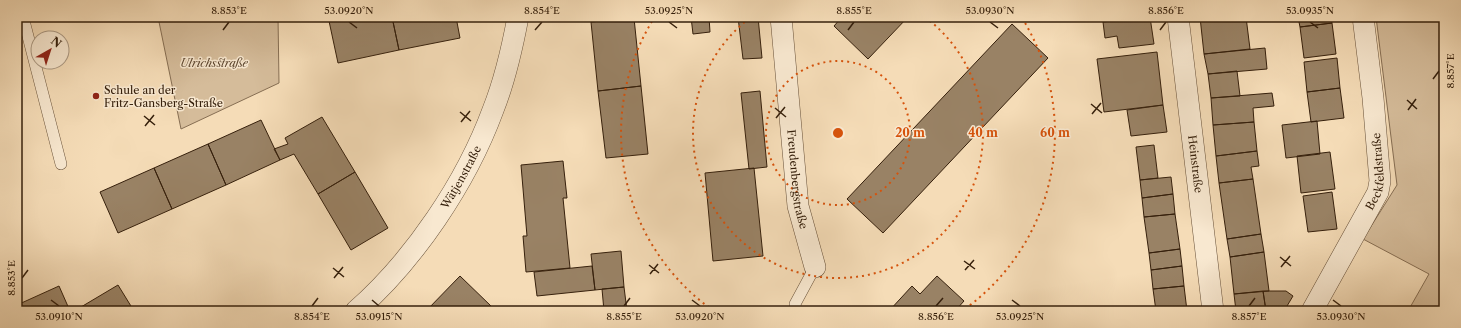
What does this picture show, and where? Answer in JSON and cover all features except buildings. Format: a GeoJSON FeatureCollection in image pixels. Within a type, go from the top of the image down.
{"type":"FeatureCollection","features":[{"type":"Feature","properties":{"kind":"street","name":"Wätjenstraße"},"geometry":{"type":"LineString","coordinates":[[356,311],[377,293],[413,249],[433,223],[468,166],[493,111],[509,61],[518,17]]}},
{"type":"Feature","properties":{"kind":"street","name":"Freudenbergstraße"},"geometry":{"type":"LineString","coordinates":[[781,17],[798,206],[815,267]]}},
{"type":"Feature","properties":{"kind":"street","name":"Heinstraße"},"geometry":{"type":"LineString","coordinates":[[1178,17],[1213,311]]}},
{"type":"Feature","properties":{"kind":"street","name":"Beckfeldstraße"},"geometry":{"type":"LineString","coordinates":[[1312,311],[1378,192],[1380,180],[1373,98],[1363,17]]}},
{"type":"Feature","properties":{"kind":"lane"},"geometry":{"type":"LineString","coordinates":[[23,17],[61,164]]}},
{"type":"Feature","properties":{"kind":"lane","name":"Freudenbergstraße"},"geometry":{"type":"LineString","coordinates":[[796,311],[795,304],[815,267]]}},
{"type":"Feature","properties":{"kind":"green space","name":"Ulrichsstraße"},"geometry":{"type":"Polygon","coordinates":[[[158,17],[278,17],[279,83],[181,129],[158,17]]]}},
{"type":"Feature","properties":{"kind":"green space"},"geometry":{"type":"Polygon","coordinates":[[[1376,17],[1444,17],[1444,311],[1408,311],[1429,274],[1363,239],[1397,185],[1376,17]]]}},
{"type":"Feature","properties":{"kind":"place","name":"Schule an der Fritz-Gansberg-Straße"},"geometry":{"type":"Point","coordinates":[96,96]}}]}
